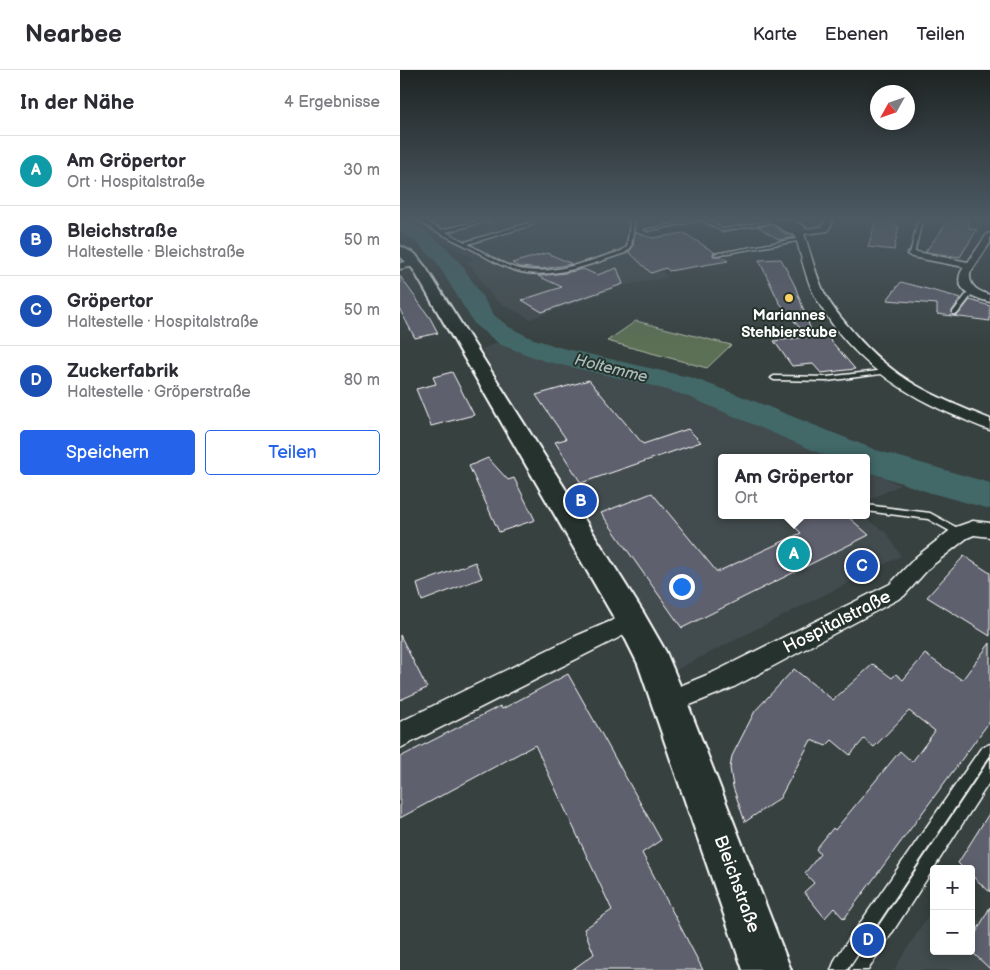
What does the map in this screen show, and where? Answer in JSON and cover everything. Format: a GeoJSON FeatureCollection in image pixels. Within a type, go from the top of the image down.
{"type":"FeatureCollection","features":[{"type":"Feature","properties":{"kind":"main road","name":"Bleichstraße"},"geometry":{"type":"LineString","coordinates":[[416,263],[632,621],[654,662],[767,970]]}},
{"type":"Feature","properties":{"kind":"street"},"geometry":{"type":"LineString","coordinates":[[809,262],[819,294],[832,315],[864,353],[893,378],[928,399],[990,425]]}},
{"type":"Feature","properties":{"kind":"street"},"geometry":{"type":"LineString","coordinates":[[949,262],[968,269]]}},
{"type":"Feature","properties":{"kind":"street"},"geometry":{"type":"LineString","coordinates":[[973,262],[963,280],[966,288],[971,292],[990,299]]}},
{"type":"Feature","properties":{"kind":"street"},"geometry":{"type":"LineString","coordinates":[[400,266],[416,263]]}},
{"type":"Feature","properties":{"kind":"street","name":"Hospitalstraße"},"geometry":{"type":"LineString","coordinates":[[670,702],[724,680],[898,590],[923,562],[942,545],[960,533],[973,528],[990,530]]}},
{"type":"Feature","properties":{"kind":"street"},"geometry":{"type":"LineString","coordinates":[[400,734],[632,621]]}},
{"type":"Feature","properties":{"kind":"street"},"geometry":{"type":"LineString","coordinates":[[848,970],[990,757]]}},
{"type":"Feature","properties":{"kind":"lane"},"geometry":{"type":"LineString","coordinates":[[501,262],[520,271],[542,273],[560,271],[590,262]]}},
{"type":"Feature","properties":{"kind":"lane"},"geometry":{"type":"LineString","coordinates":[[955,313],[971,292]]}},
{"type":"Feature","properties":{"kind":"lane"},"geometry":{"type":"LineString","coordinates":[[774,378],[827,379],[886,372]]}},
{"type":"Feature","properties":{"kind":"lane"},"geometry":{"type":"LineString","coordinates":[[870,508],[930,516],[960,533]]}},
{"type":"Feature","properties":{"kind":"shaded area"},"geometry":{"type":"Polygon","coordinates":[[[468,262],[653,262],[668,277],[622,286],[530,319],[495,300],[468,262]]]}},
{"type":"Feature","properties":{"kind":"shaded area"},"geometry":{"type":"Polygon","coordinates":[[[500,341],[675,388],[828,454],[718,454],[718,519],[866,519],[887,533],[901,556],[674,671],[481,349],[500,341]]]}},
{"type":"Feature","properties":{"kind":"shaded area"},"geometry":{"type":"Polygon","coordinates":[[[870,471],[900,485],[870,500],[870,471]]]}},
{"type":"Feature","properties":{"kind":"shaded area"},"geometry":{"type":"Polygon","coordinates":[[[930,912],[930,955],[975,955],[975,917],[990,931],[990,970],[894,970],[930,912]]]}},
{"type":"Feature","properties":{"kind":"green space"},"geometry":{"type":"Polygon","coordinates":[[[636,321],[731,345],[707,368],[607,341],[636,321]]]}},
{"type":"Feature","properties":{"kind":"building"},"geometry":{"type":"Polygon","coordinates":[[[567,262],[572,264],[542,269],[520,267],[512,263],[567,262]]]}},
{"type":"Feature","properties":{"kind":"building"},"geometry":{"type":"Polygon","coordinates":[[[639,262],[722,262],[669,271],[666,268],[651,273],[639,262]]]}},
{"type":"Feature","properties":{"kind":"building"},"geometry":{"type":"Polygon","coordinates":[[[760,262],[783,262],[795,286],[813,336],[826,335],[855,369],[821,373],[813,364],[792,366],[774,341],[807,337],[779,302],[760,262]]]}},
{"type":"Feature","properties":{"kind":"building"},"geometry":{"type":"Polygon","coordinates":[[[617,268],[623,284],[542,312],[522,300],[562,287],[538,276],[583,269],[597,275],[617,268]]]}},
{"type":"Feature","properties":{"kind":"building"},"geometry":{"type":"Polygon","coordinates":[[[400,276],[430,318],[438,333],[415,338],[400,310],[400,276]]]}},
{"type":"Feature","properties":{"kind":"building"},"geometry":{"type":"Polygon","coordinates":[[[901,282],[961,298],[952,311],[953,316],[958,315],[970,300],[990,306],[990,321],[937,314],[937,304],[887,300],[901,282]]]}},
{"type":"Feature","properties":{"kind":"building"},"geometry":{"type":"Polygon","coordinates":[[[452,372],[474,415],[431,426],[416,389],[436,384],[433,377],[452,372]]]}},
{"type":"Feature","properties":{"kind":"building"},"geometry":{"type":"Polygon","coordinates":[[[589,380],[643,444],[688,429],[701,442],[581,483],[555,442],[566,439],[536,395],[589,380]]]}},
{"type":"Feature","properties":{"kind":"building"},"geometry":{"type":"Polygon","coordinates":[[[488,458],[508,480],[514,478],[535,520],[499,532],[469,466],[488,458]]]}},
{"type":"Feature","properties":{"kind":"building"},"geometry":{"type":"Polygon","coordinates":[[[652,493],[717,572],[801,533],[792,524],[804,519],[851,519],[869,535],[682,628],[601,513],[652,493]]]}},
{"type":"Feature","properties":{"kind":"building"},"geometry":{"type":"Polygon","coordinates":[[[964,556],[990,573],[990,636],[927,597],[964,556]]]}},
{"type":"Feature","properties":{"kind":"building"},"geometry":{"type":"Polygon","coordinates":[[[475,562],[482,578],[422,601],[417,584],[475,562]]]}},
{"type":"Feature","properties":{"kind":"building"},"geometry":{"type":"Polygon","coordinates":[[[400,635],[427,688],[400,700],[400,635]]]}},
{"type":"Feature","properties":{"kind":"building"},"geometry":{"type":"Polygon","coordinates":[[[990,643],[990,721],[844,919],[834,908],[825,918],[804,892],[814,883],[805,873],[820,854],[816,849],[833,828],[835,830],[900,751],[912,762],[935,731],[909,711],[874,747],[864,739],[850,755],[832,740],[826,746],[811,740],[780,798],[745,822],[733,787],[730,768],[732,756],[755,711],[794,669],[833,700],[873,664],[892,678],[896,674],[903,680],[925,654],[962,680],[990,643]]]}},
{"type":"Feature","properties":{"kind":"building"},"geometry":{"type":"Polygon","coordinates":[[[568,674],[661,840],[642,853],[703,970],[572,970],[594,954],[584,929],[612,910],[535,745],[400,818],[400,757],[500,706],[502,709],[568,674]]]}},
{"type":"Feature","properties":{"kind":"building"},"geometry":{"type":"Polygon","coordinates":[[[990,812],[990,892],[975,879],[975,865],[960,865],[958,863],[990,812]]]}},
{"type":"Feature","properties":{"kind":"building"},"geometry":{"type":"Polygon","coordinates":[[[990,907],[990,969],[975,955],[975,935],[990,907]]]}},
{"type":"Feature","properties":{"kind":"waterway","name":"Holtemme"},"geometry":{"type":"LineString","coordinates":[[448,262],[460,279],[479,313],[492,327],[510,339],[554,355],[656,378],[695,389],[853,454]]}},
{"type":"Feature","properties":{"kind":"waterway","name":"Holtemme"},"geometry":{"type":"LineString","coordinates":[[870,460],[944,484],[990,496]]}},
{"type":"Feature","properties":{"kind":"tram line"},"geometry":{"type":"LineString","coordinates":[[848,970],[990,757]]}},
{"type":"Feature","properties":{"kind":"place","name":"Mariannes Stehbierstube"},"geometry":{"type":"Point","coordinates":[789,298]}},
{"type":"Feature","properties":{"kind":"place","name":"Bleichstraße"},"geometry":{"type":"Point","coordinates":[581,501]}},
{"type":"Feature","properties":{"kind":"place","name":"Am Gröpertor"},"geometry":{"type":"Point","coordinates":[794,554]}},
{"type":"Feature","properties":{"kind":"place","name":"Gröpertor"},"geometry":{"type":"Point","coordinates":[862,566]}},
{"type":"Feature","properties":{"kind":"place","name":"Zuckerfabrik"},"geometry":{"type":"Point","coordinates":[868,940]}}]}
